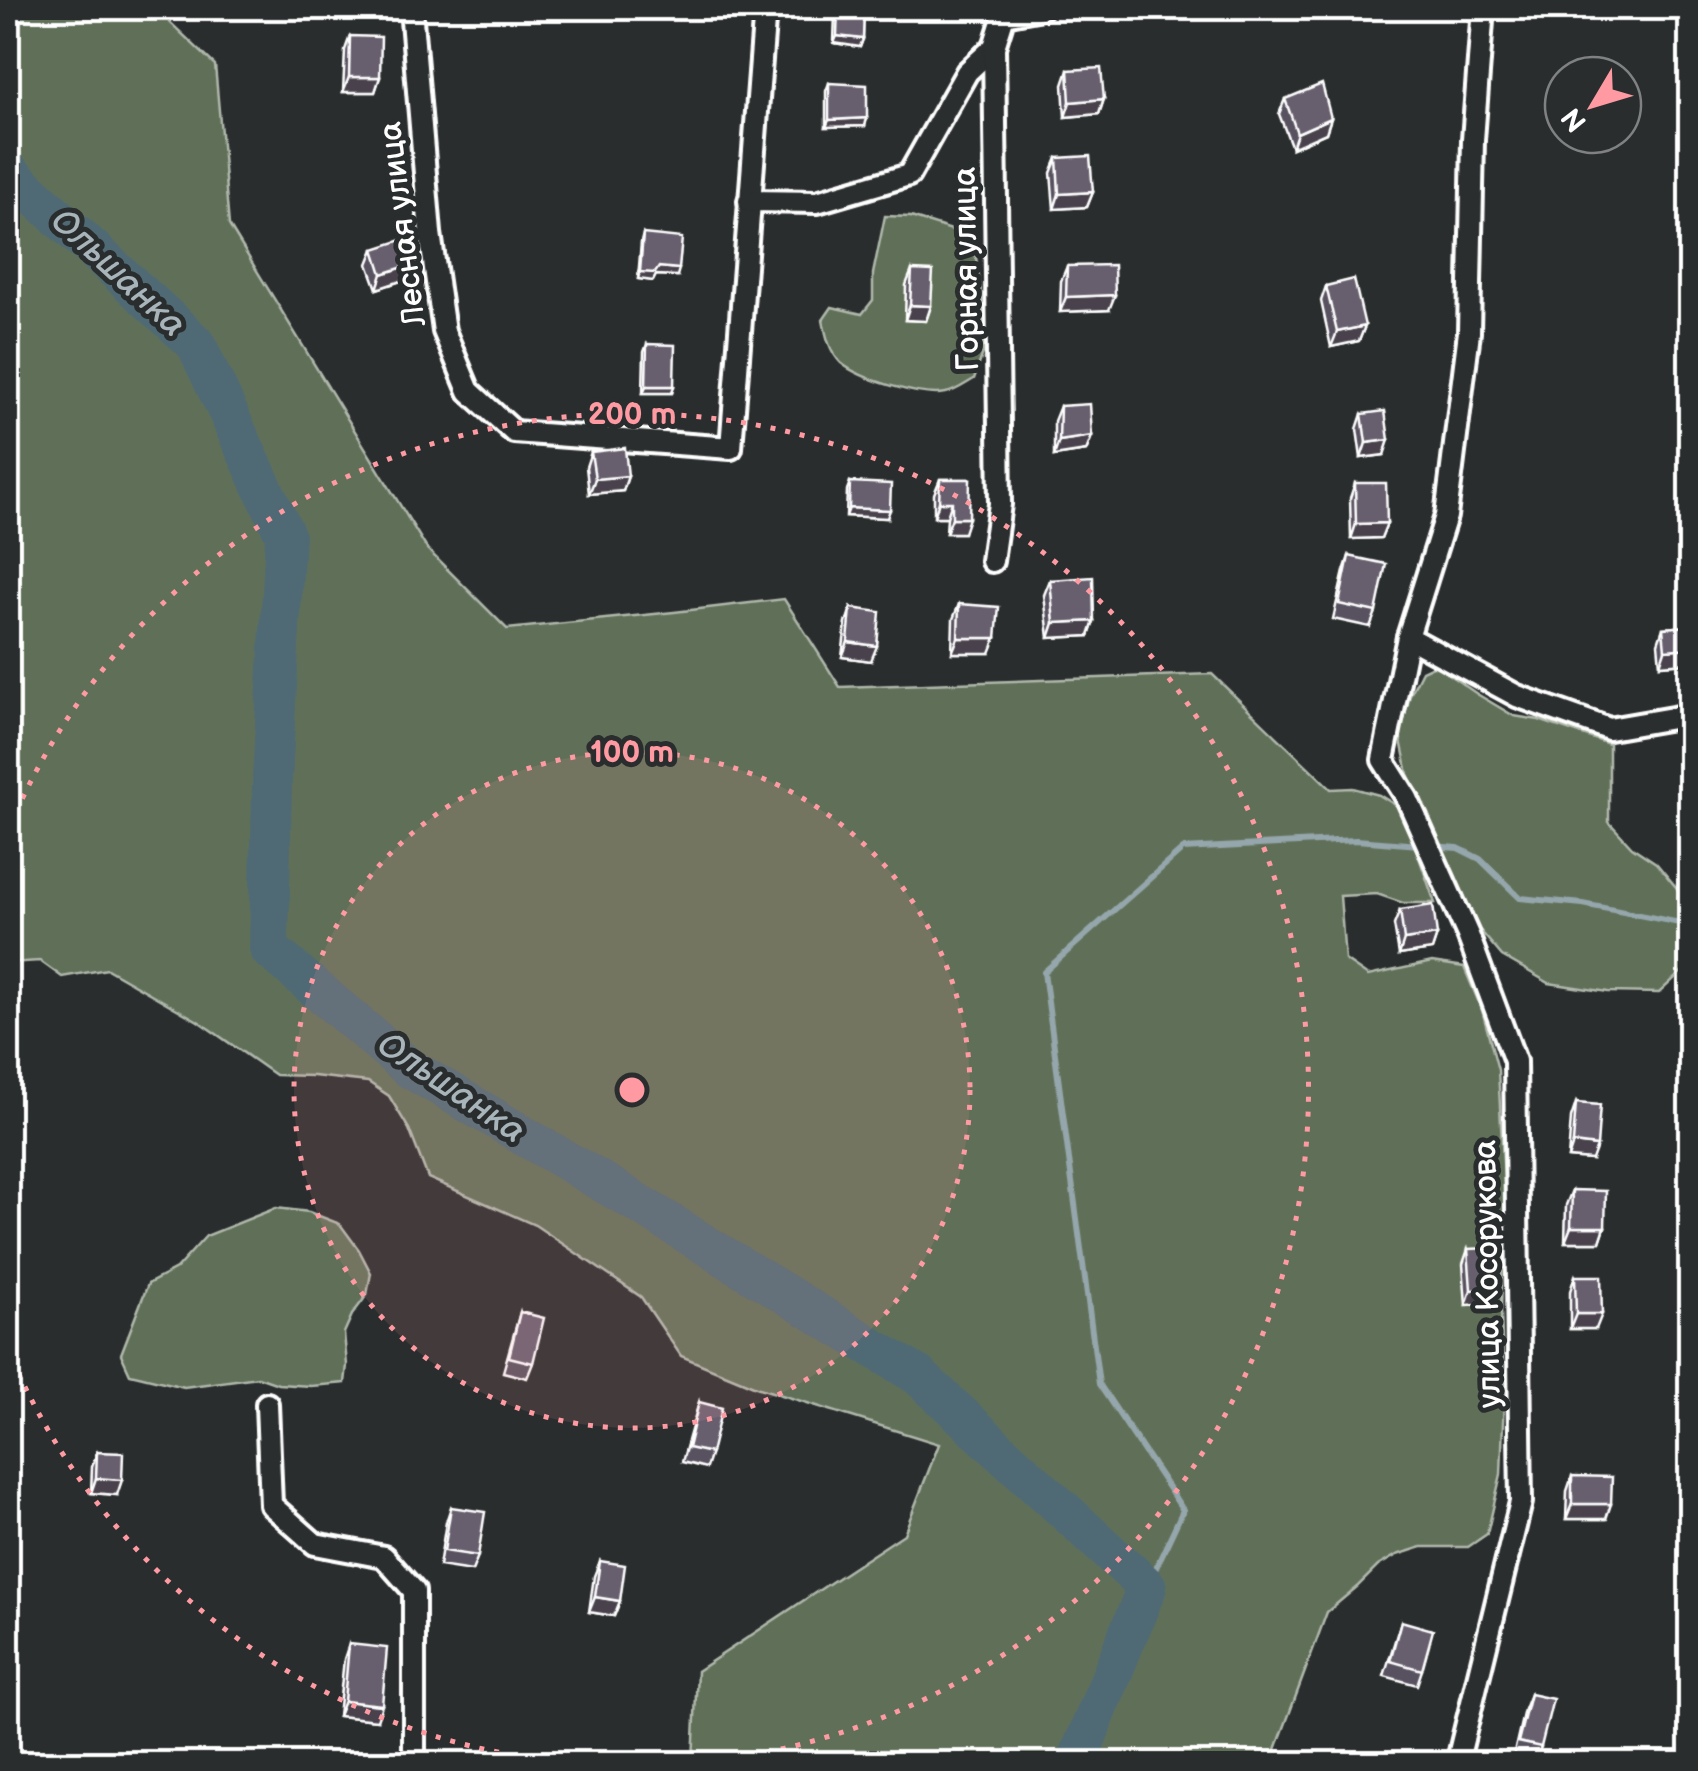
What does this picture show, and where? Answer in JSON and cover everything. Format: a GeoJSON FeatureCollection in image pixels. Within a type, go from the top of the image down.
{"type":"FeatureCollection","features":[{"type":"Feature","properties":{"kind":"street","name":"Лесная улица"},"geometry":{"type":"LineString","coordinates":[[410,8],[430,233],[444,331],[469,391],[514,432],[730,448],[749,201]]}},
{"type":"Feature","properties":{"kind":"street"},"geometry":{"type":"LineString","coordinates":[[765,8],[749,201],[817,202],[909,175],[967,72],[994,46],[1004,15],[1042,8]]}},
{"type":"Feature","properties":{"kind":"street","name":"улица Косорукова"},"geometry":{"type":"LineString","coordinates":[[1457,1764],[1522,1502],[1516,1061],[1468,935],[1407,798],[1383,760],[1408,637],[1446,516],[1468,332],[1473,140],[1482,8]]}},
{"type":"Feature","properties":{"kind":"street","name":"Горная улица"},"geometry":{"type":"LineString","coordinates":[[992,561],[1000,504],[994,46]]}},
{"type":"Feature","properties":{"kind":"street"},"geometry":{"type":"LineString","coordinates":[[1408,637],[1517,696],[1609,729],[1690,715]]}},
{"type":"Feature","properties":{"kind":"street"},"geometry":{"type":"LineString","coordinates":[[267,1404],[271,1505],[315,1544],[384,1557],[414,1591],[414,1764]]}},
{"type":"Feature","properties":{"kind":"green space"},"geometry":{"type":"Polygon","coordinates":[[[8,8],[155,8],[215,65],[229,225],[427,549],[507,629],[784,599],[840,687],[1212,674],[1331,789],[1353,788],[1379,795],[1402,809],[1435,903],[1403,903],[1377,894],[1340,896],[1345,960],[1368,976],[1432,962],[1464,967],[1482,1010],[1498,1070],[1505,1197],[1501,1474],[1487,1534],[1468,1547],[1422,1547],[1397,1555],[1378,1566],[1327,1612],[1271,1763],[693,1763],[697,1671],[904,1534],[939,1444],[756,1387],[681,1356],[641,1297],[535,1225],[428,1178],[409,1129],[389,1096],[368,1082],[275,1075],[198,1021],[107,969],[62,977],[40,961],[8,963],[8,8]]]}},
{"type":"Feature","properties":{"kind":"green space"},"geometry":{"type":"Polygon","coordinates":[[[885,216],[911,217],[955,231],[976,257],[983,353],[974,379],[953,391],[922,393],[876,381],[841,363],[829,343],[823,320],[832,307],[862,314],[873,300],[873,274],[885,216]]]}},
{"type":"Feature","properties":{"kind":"green space"},"geometry":{"type":"Polygon","coordinates":[[[1435,665],[1514,716],[1539,720],[1609,744],[1609,822],[1632,847],[1656,863],[1690,904],[1690,964],[1659,993],[1608,992],[1549,983],[1502,956],[1479,929],[1408,774],[1400,735],[1410,695],[1422,671],[1435,665]]]}},
{"type":"Feature","properties":{"kind":"green space"},"geometry":{"type":"Polygon","coordinates":[[[276,1208],[309,1212],[340,1224],[371,1273],[367,1295],[344,1333],[345,1383],[278,1384],[258,1377],[184,1387],[130,1374],[121,1354],[148,1284],[176,1269],[206,1236],[276,1208]]]}},
{"type":"Feature","properties":{"kind":"building"},"geometry":{"type":"Polygon","coordinates":[[[838,8],[864,8],[863,39],[837,36],[838,8]]]}},
{"type":"Feature","properties":{"kind":"building"},"geometry":{"type":"Polygon","coordinates":[[[350,36],[381,37],[380,77],[349,77],[350,36]]]}},
{"type":"Feature","properties":{"kind":"building"},"geometry":{"type":"Polygon","coordinates":[[[1101,68],[1104,99],[1070,102],[1068,70],[1101,68]]]}},
{"type":"Feature","properties":{"kind":"building"},"geometry":{"type":"Polygon","coordinates":[[[829,83],[867,85],[867,118],[829,120],[829,83]]]}},
{"type":"Feature","properties":{"kind":"building"},"geometry":{"type":"Polygon","coordinates":[[[1322,84],[1331,118],[1297,133],[1285,99],[1322,84]]]}},
{"type":"Feature","properties":{"kind":"building"},"geometry":{"type":"Polygon","coordinates":[[[1090,156],[1093,192],[1059,194],[1057,158],[1090,156]]]}},
{"type":"Feature","properties":{"kind":"building"},"geometry":{"type":"Polygon","coordinates":[[[643,234],[682,238],[679,269],[659,267],[655,273],[640,272],[643,234]]]}},
{"type":"Feature","properties":{"kind":"building"},"geometry":{"type":"Polygon","coordinates":[[[408,238],[416,263],[382,274],[374,249],[408,238]]]}},
{"type":"Feature","properties":{"kind":"building"},"geometry":{"type":"Polygon","coordinates":[[[1114,265],[1115,295],[1066,297],[1067,266],[1114,265]]]}},
{"type":"Feature","properties":{"kind":"building"},"geometry":{"type":"Polygon","coordinates":[[[912,270],[933,271],[931,306],[910,305],[912,270]]]}},
{"type":"Feature","properties":{"kind":"building"},"geometry":{"type":"Polygon","coordinates":[[[1354,279],[1365,326],[1337,332],[1326,286],[1354,279]]]}},
{"type":"Feature","properties":{"kind":"building"},"geometry":{"type":"Polygon","coordinates":[[[647,344],[675,345],[674,386],[646,386],[647,344]]]}},
{"type":"Feature","properties":{"kind":"building"},"geometry":{"type":"Polygon","coordinates":[[[1090,404],[1092,436],[1059,441],[1060,406],[1090,404]]]}},
{"type":"Feature","properties":{"kind":"building"},"geometry":{"type":"Polygon","coordinates":[[[1385,411],[1389,440],[1366,443],[1362,414],[1385,411]]]}},
{"type":"Feature","properties":{"kind":"building"},"geometry":{"type":"Polygon","coordinates":[[[625,448],[628,476],[595,479],[591,452],[625,448]]]}},
{"type":"Feature","properties":{"kind":"building"},"geometry":{"type":"Polygon","coordinates":[[[940,479],[970,479],[969,518],[952,518],[952,502],[939,502],[940,479]]]}},
{"type":"Feature","properties":{"kind":"building"},"geometry":{"type":"Polygon","coordinates":[[[850,482],[891,484],[890,510],[849,508],[850,482]]]}},
{"type":"Feature","properties":{"kind":"building"},"geometry":{"type":"Polygon","coordinates":[[[1355,483],[1386,483],[1387,523],[1356,524],[1355,483]]]}},
{"type":"Feature","properties":{"kind":"building"},"geometry":{"type":"Polygon","coordinates":[[[1349,556],[1386,564],[1376,612],[1339,604],[1349,556]]]}},
{"type":"Feature","properties":{"kind":"building"},"geometry":{"type":"Polygon","coordinates":[[[1093,577],[1094,621],[1054,623],[1050,580],[1093,577]]]}},
{"type":"Feature","properties":{"kind":"building"},"geometry":{"type":"Polygon","coordinates":[[[959,604],[999,607],[996,638],[958,638],[959,604]]]}},
{"type":"Feature","properties":{"kind":"building"},"geometry":{"type":"Polygon","coordinates":[[[851,608],[880,612],[877,646],[848,642],[851,608]]]}},
{"type":"Feature","properties":{"kind":"building"},"geometry":{"type":"Polygon","coordinates":[[[1690,626],[1690,648],[1665,650],[1663,628],[1690,626]]]}},
{"type":"Feature","properties":{"kind":"building"},"geometry":{"type":"Polygon","coordinates":[[[1433,905],[1437,935],[1404,940],[1400,910],[1433,905]]]}},
{"type":"Feature","properties":{"kind":"building"},"geometry":{"type":"Polygon","coordinates":[[[1576,1103],[1600,1105],[1597,1146],[1573,1143],[1576,1103]]]}},
{"type":"Feature","properties":{"kind":"building"},"geometry":{"type":"Polygon","coordinates":[[[1572,1190],[1606,1191],[1605,1227],[1571,1227],[1572,1190]]]}},
{"type":"Feature","properties":{"kind":"building"},"geometry":{"type":"Polygon","coordinates":[[[1491,1248],[1493,1289],[1471,1290],[1468,1249],[1491,1248]]]}},
{"type":"Feature","properties":{"kind":"building"},"geometry":{"type":"Polygon","coordinates":[[[1575,1276],[1601,1276],[1602,1314],[1576,1314],[1575,1276]]]}},
{"type":"Feature","properties":{"kind":"building"},"geometry":{"type":"Polygon","coordinates":[[[520,1312],[544,1318],[533,1363],[509,1357],[520,1312]]]}},
{"type":"Feature","properties":{"kind":"building"},"geometry":{"type":"Polygon","coordinates":[[[699,1402],[722,1408],[711,1453],[688,1448],[699,1402]]]}},
{"type":"Feature","properties":{"kind":"building"},"geometry":{"type":"Polygon","coordinates":[[[97,1452],[123,1453],[122,1480],[96,1478],[97,1452]]]}},
{"type":"Feature","properties":{"kind":"building"},"geometry":{"type":"Polygon","coordinates":[[[1572,1476],[1612,1477],[1611,1504],[1572,1504],[1572,1476]]]}},
{"type":"Feature","properties":{"kind":"building"},"geometry":{"type":"Polygon","coordinates":[[[451,1507],[485,1512],[478,1556],[444,1551],[451,1507]]]}},
{"type":"Feature","properties":{"kind":"building"},"geometry":{"type":"Polygon","coordinates":[[[600,1561],[625,1565],[620,1601],[595,1597],[600,1561]]]}},
{"type":"Feature","properties":{"kind":"building"},"geometry":{"type":"Polygon","coordinates":[[[1401,1621],[1433,1630],[1422,1670],[1390,1661],[1401,1621]]]}},
{"type":"Feature","properties":{"kind":"building"},"geometry":{"type":"Polygon","coordinates":[[[349,1644],[387,1648],[382,1705],[344,1701],[349,1644]]]}},
{"type":"Feature","properties":{"kind":"building"},"geometry":{"type":"Polygon","coordinates":[[[1530,1694],[1553,1699],[1541,1747],[1518,1742],[1530,1694]]]}},
{"type":"Feature","properties":{"kind":"waterway","name":"Ольшанка"},"geometry":{"type":"LineString","coordinates":[[8,171],[196,344],[285,535],[272,780],[269,949],[409,1068],[919,1376],[1147,1587],[1076,1764]]}},
{"type":"Feature","properties":{"kind":"waterway"},"geometry":{"type":"LineString","coordinates":[[1147,1587],[1183,1510],[1099,1384],[1044,972],[1183,849],[1356,840],[1458,848],[1480,859],[1520,898],[1583,904],[1690,925]]}}]}
